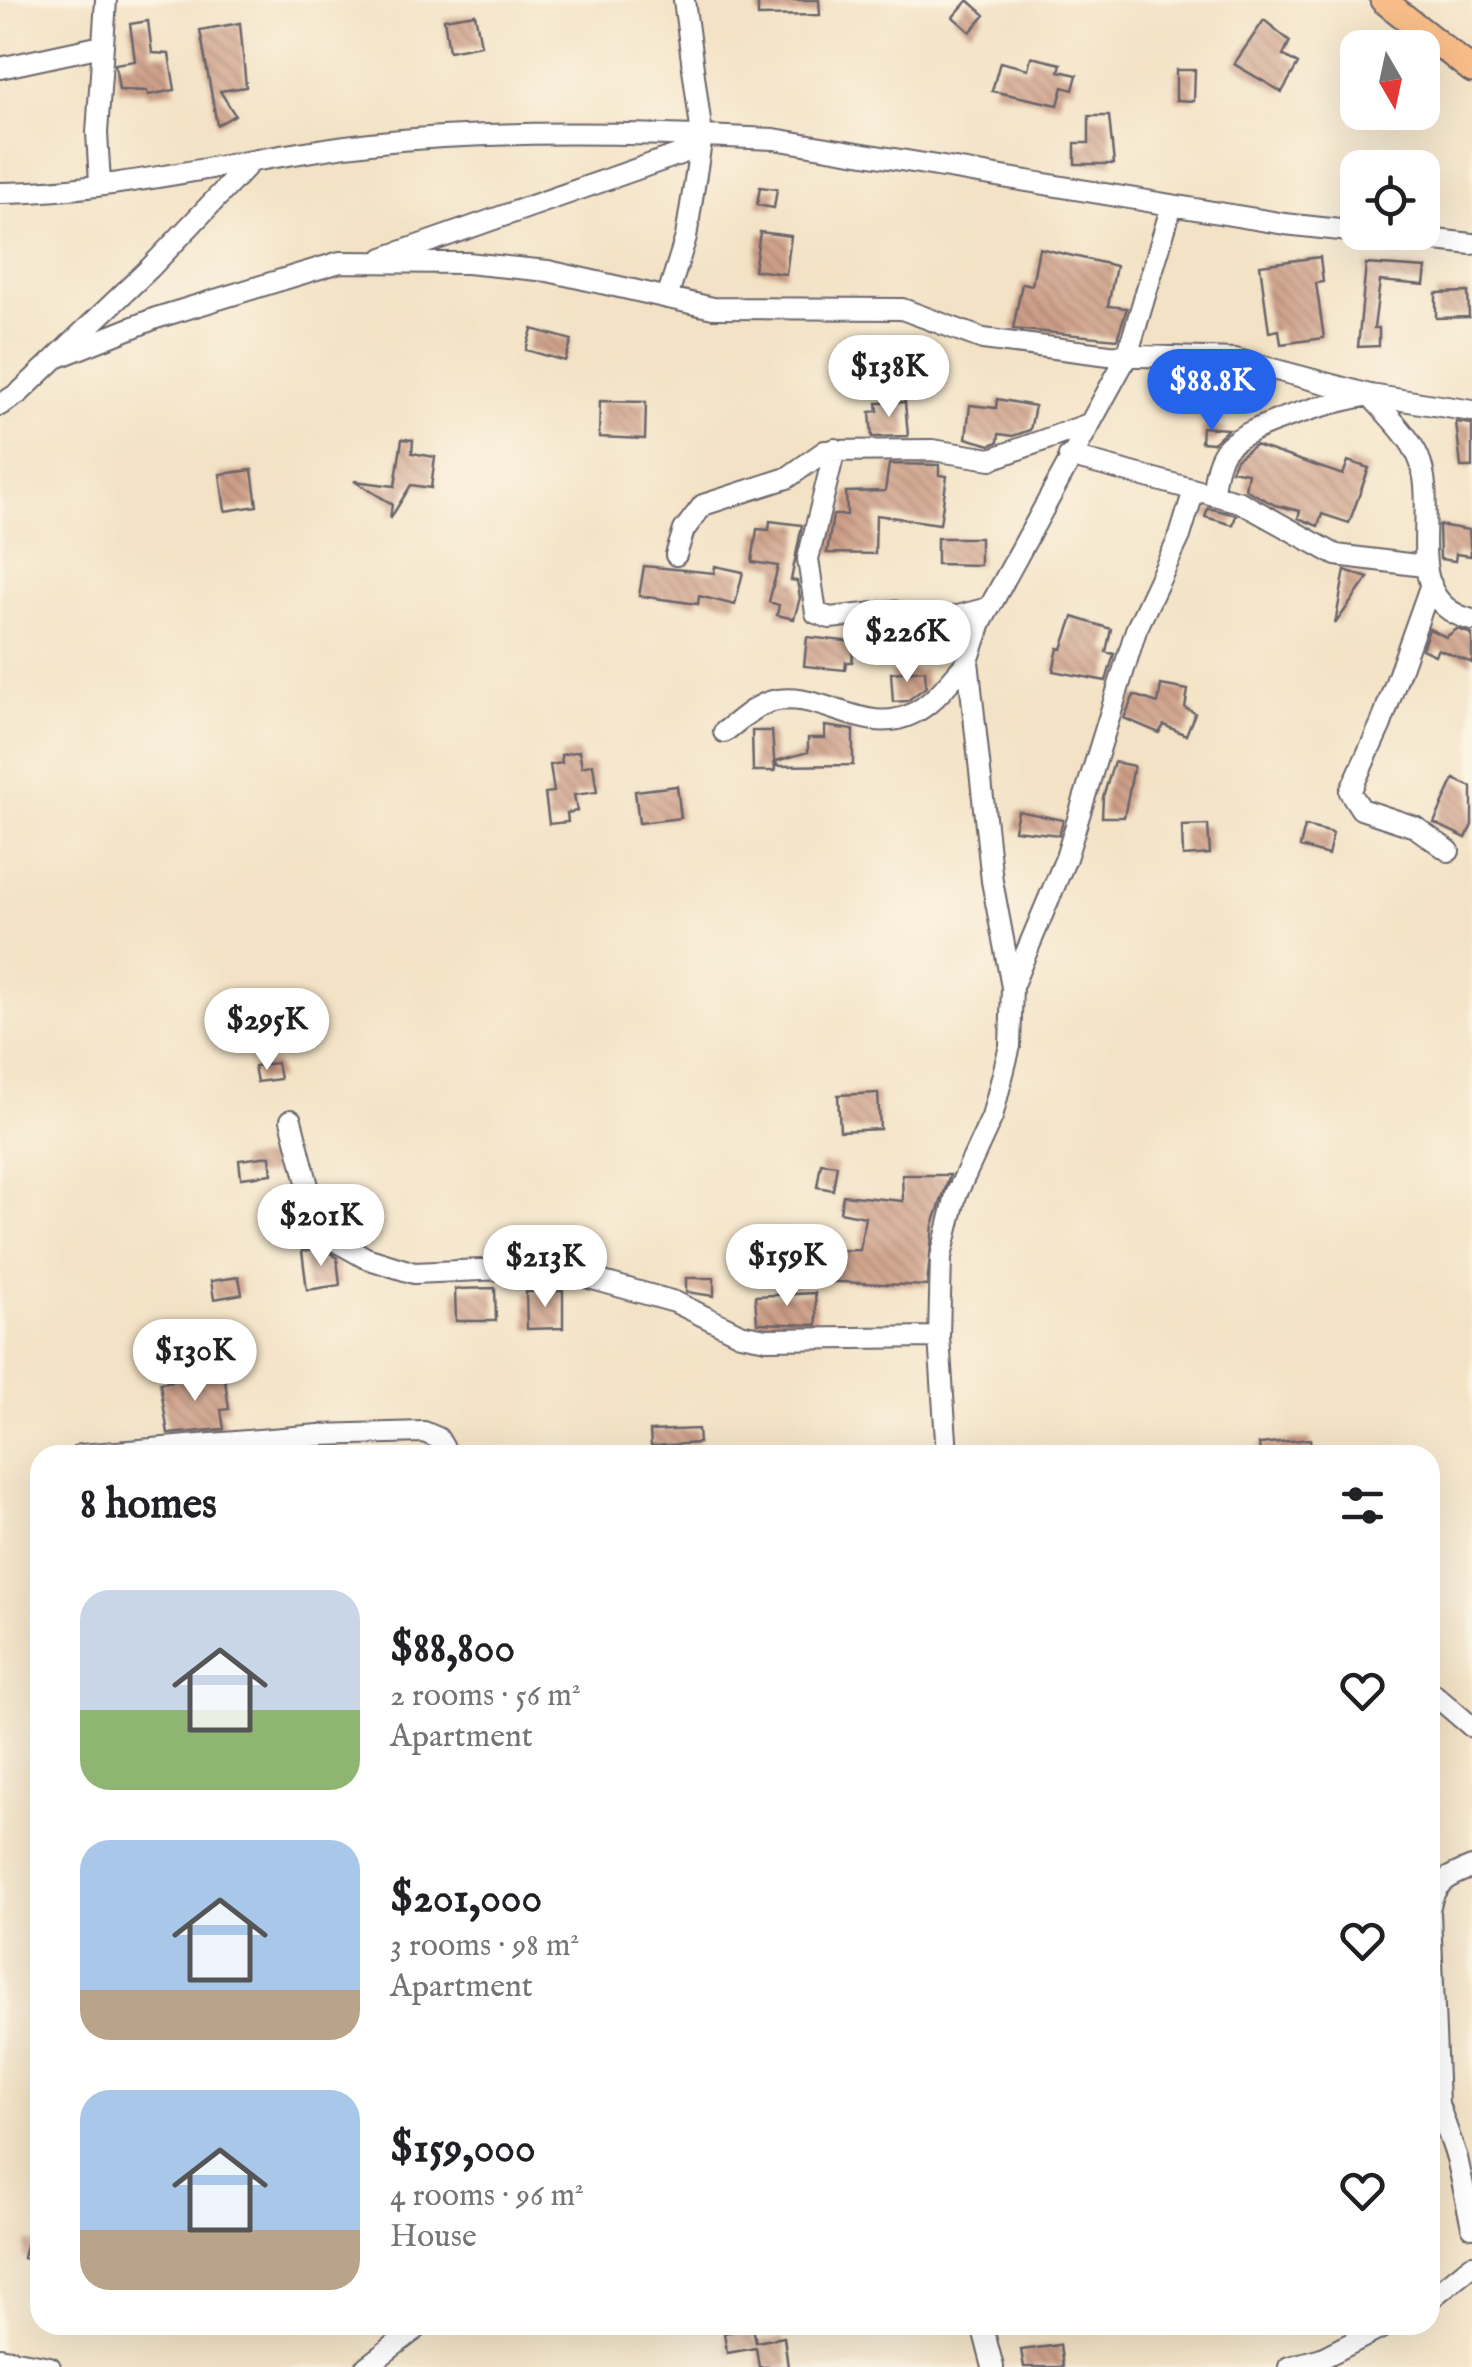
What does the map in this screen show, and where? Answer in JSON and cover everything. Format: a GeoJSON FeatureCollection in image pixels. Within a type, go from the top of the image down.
{"type":"FeatureCollection","features":[{"type":"Feature","properties":{"kind":"main road"},"geometry":{"type":"LineString","coordinates":[[1383,0],[1472,70]]}},
{"type":"Feature","properties":{"kind":"street"},"geometry":{"type":"LineString","coordinates":[[100,183],[96,165],[106,0]]}},
{"type":"Feature","properties":{"kind":"street"},"geometry":{"type":"LineString","coordinates":[[667,298],[692,210],[700,142],[684,0]]}},
{"type":"Feature","properties":{"kind":"street"},"geometry":{"type":"LineString","coordinates":[[0,68],[102,46]]}},
{"type":"Feature","properties":{"kind":"street"},"geometry":{"type":"LineString","coordinates":[[0,193],[453,136],[700,142],[774,139],[1340,229]]}},
{"type":"Feature","properties":{"kind":"street"},"geometry":{"type":"LineString","coordinates":[[374,262],[700,142]]}},
{"type":"Feature","properties":{"kind":"street"},"geometry":{"type":"LineString","coordinates":[[0,405],[56,358],[249,164]]}},
{"type":"Feature","properties":{"kind":"street"},"geometry":{"type":"LineString","coordinates":[[724,732],[758,708],[785,700],[832,709],[856,719],[896,720],[922,708],[968,661],[988,608],[1127,356],[1172,205]]}},
{"type":"Feature","properties":{"kind":"street"},"geometry":{"type":"LineString","coordinates":[[1440,241],[1472,244]]}},
{"type":"Feature","properties":{"kind":"street"},"geometry":{"type":"LineString","coordinates":[[56,358],[156,318],[340,262],[516,266],[713,308],[902,309],[983,339],[1127,356],[1234,359],[1370,394],[1472,411]]}},
{"type":"Feature","properties":{"kind":"street"},"geometry":{"type":"LineString","coordinates":[[1012,988],[1066,858],[1136,630],[1219,462],[1233,443],[1320,404],[1370,394]]}},
{"type":"Feature","properties":{"kind":"street"},"geometry":{"type":"LineString","coordinates":[[1370,394],[1418,456],[1427,510],[1428,575],[1382,724],[1350,799],[1361,809],[1415,827],[1449,851]]}},
{"type":"Feature","properties":{"kind":"street"},"geometry":{"type":"LineString","coordinates":[[676,554],[684,530],[704,505],[788,478],[835,449],[932,450],[991,459],[1086,425]]}},
{"type":"Feature","properties":{"kind":"street"},"geometry":{"type":"LineString","coordinates":[[835,449],[808,559],[816,612],[830,618],[893,611],[935,622],[988,608]]}},
{"type":"Feature","properties":{"kind":"street"},"geometry":{"type":"LineString","coordinates":[[1069,456],[1260,511],[1336,555],[1428,575],[1446,609],[1472,620]]}},
{"type":"Feature","properties":{"kind":"street"},"geometry":{"type":"LineString","coordinates":[[946,1445],[940,1337],[946,1234],[962,1180],[992,1117],[1010,1046],[1012,988],[992,880],[968,661]]}},
{"type":"Feature","properties":{"kind":"street"},"geometry":{"type":"LineString","coordinates":[[291,1120],[317,1221],[339,1244],[399,1271],[437,1274],[528,1268],[582,1276],[675,1302],[740,1334],[766,1339],[940,1337]]}},
{"type":"Feature","properties":{"kind":"street"},"geometry":{"type":"LineString","coordinates":[[224,1445],[410,1432],[438,1438],[442,1445]]}},
{"type":"Feature","properties":{"kind":"street"},"geometry":{"type":"LineString","coordinates":[[1440,1699],[1472,1727]]}},
{"type":"Feature","properties":{"kind":"street"},"geometry":{"type":"LineString","coordinates":[[1440,1884],[1472,1867]]}},
{"type":"Feature","properties":{"kind":"street"},"geometry":{"type":"LineString","coordinates":[[1440,2110],[1457,2158],[1472,2227]]}},
{"type":"Feature","properties":{"kind":"street"},"geometry":{"type":"LineString","coordinates":[[1440,2292],[1472,2265]]}},
{"type":"Feature","properties":{"kind":"street"},"geometry":{"type":"LineString","coordinates":[[366,2367],[408,2335]]}},
{"type":"Feature","properties":{"kind":"street"},"geometry":{"type":"LineString","coordinates":[[985,2335],[993,2367]]}},
{"type":"Feature","properties":{"kind":"street"},"geometry":{"type":"LineString","coordinates":[[1289,2367],[1322,2358],[1367,2335]]}},
{"type":"Feature","properties":{"kind":"street"},"geometry":{"type":"LineString","coordinates":[[0,2358],[50,2367]]}},
{"type":"Feature","properties":{"kind":"building"},"geometry":{"type":"Polygon","coordinates":[[[758,0],[819,0],[820,15],[758,16],[758,0]]]}},
{"type":"Feature","properties":{"kind":"building"},"geometry":{"type":"Polygon","coordinates":[[[968,0],[985,15],[970,32],[953,17],[968,0]]]}},
{"type":"Feature","properties":{"kind":"building"},"geometry":{"type":"Polygon","coordinates":[[[475,14],[481,45],[449,51],[444,19],[475,14]]]}},
{"type":"Feature","properties":{"kind":"building"},"geometry":{"type":"Polygon","coordinates":[[[1264,20],[1290,41],[1283,55],[1298,64],[1282,92],[1234,64],[1264,20]]]}},
{"type":"Feature","properties":{"kind":"building"},"geometry":{"type":"Polygon","coordinates":[[[148,21],[152,53],[169,54],[175,90],[148,95],[147,91],[119,90],[115,64],[135,61],[130,24],[148,21]]]}},
{"type":"Feature","properties":{"kind":"building"},"geometry":{"type":"Polygon","coordinates":[[[240,23],[246,87],[220,91],[235,115],[217,125],[200,30],[240,23]]]}},
{"type":"Feature","properties":{"kind":"building"},"geometry":{"type":"Polygon","coordinates":[[[1031,57],[1061,64],[1059,71],[1077,75],[1073,90],[1063,87],[1058,105],[992,91],[1000,62],[1028,69],[1031,57]]]}},
{"type":"Feature","properties":{"kind":"building"},"geometry":{"type":"Polygon","coordinates":[[[1176,70],[1195,70],[1194,101],[1176,100],[1176,70]]]}},
{"type":"Feature","properties":{"kind":"building"},"geometry":{"type":"Polygon","coordinates":[[[1089,116],[1109,116],[1114,164],[1075,164],[1075,143],[1089,143],[1089,116]]]}},
{"type":"Feature","properties":{"kind":"building"},"geometry":{"type":"Polygon","coordinates":[[[760,187],[777,189],[774,208],[757,205],[760,187]]]}},
{"type":"Feature","properties":{"kind":"building"},"geometry":{"type":"Polygon","coordinates":[[[760,232],[791,236],[786,274],[754,270],[760,232]]]}},
{"type":"Feature","properties":{"kind":"building"},"geometry":{"type":"Polygon","coordinates":[[[1039,248],[1116,266],[1108,306],[1127,308],[1117,339],[1013,329],[1022,283],[1032,285],[1039,248]]]}},
{"type":"Feature","properties":{"kind":"building"},"geometry":{"type":"Polygon","coordinates":[[[1320,257],[1323,282],[1316,283],[1324,338],[1281,344],[1279,330],[1269,332],[1260,265],[1320,257]]]}},
{"type":"Feature","properties":{"kind":"building"},"geometry":{"type":"Polygon","coordinates":[[[1366,264],[1426,268],[1424,285],[1380,281],[1374,328],[1379,328],[1379,346],[1358,347],[1366,264]]]}},
{"type":"Feature","properties":{"kind":"building"},"geometry":{"type":"Polygon","coordinates":[[[1468,292],[1469,317],[1436,318],[1436,293],[1468,292]]]}},
{"type":"Feature","properties":{"kind":"building"},"geometry":{"type":"Polygon","coordinates":[[[532,329],[572,340],[565,361],[526,350],[532,329]]]}},
{"type":"Feature","properties":{"kind":"building"},"geometry":{"type":"Polygon","coordinates":[[[997,399],[1035,406],[1030,430],[1013,436],[999,434],[998,442],[990,445],[966,438],[970,405],[996,408],[997,399]]]}},
{"type":"Feature","properties":{"kind":"building"},"geometry":{"type":"Polygon","coordinates":[[[600,401],[646,402],[645,439],[599,437],[600,401]]]}},
{"type":"Feature","properties":{"kind":"building"},"geometry":{"type":"Polygon","coordinates":[[[905,402],[908,436],[872,437],[870,412],[878,411],[877,403],[905,402]]]}},
{"type":"Feature","properties":{"kind":"building"},"geometry":{"type":"Polygon","coordinates":[[[1456,422],[1472,424],[1472,467],[1461,467],[1456,422]]]}},
{"type":"Feature","properties":{"kind":"building"},"geometry":{"type":"Polygon","coordinates":[[[1202,427],[1228,429],[1213,443],[1201,442],[1202,427]]]}},
{"type":"Feature","properties":{"kind":"building"},"geometry":{"type":"Polygon","coordinates":[[[402,439],[413,440],[412,453],[435,457],[431,488],[411,485],[390,519],[392,504],[354,481],[395,486],[402,439]]]}},
{"type":"Feature","properties":{"kind":"building"},"geometry":{"type":"Polygon","coordinates":[[[1255,445],[1343,475],[1348,461],[1369,468],[1349,523],[1322,514],[1318,526],[1298,518],[1300,511],[1275,505],[1245,489],[1248,473],[1231,470],[1236,459],[1255,445]]]}},
{"type":"Feature","properties":{"kind":"building"},"geometry":{"type":"Polygon","coordinates":[[[889,464],[939,465],[939,475],[947,476],[940,524],[876,515],[875,554],[827,553],[833,515],[847,515],[846,492],[885,491],[889,464]]]}},
{"type":"Feature","properties":{"kind":"building"},"geometry":{"type":"Polygon","coordinates":[[[252,470],[257,506],[225,511],[220,474],[252,470]]]}},
{"type":"Feature","properties":{"kind":"building"},"geometry":{"type":"Polygon","coordinates":[[[1208,508],[1236,515],[1233,525],[1205,517],[1208,508]]]}},
{"type":"Feature","properties":{"kind":"building"},"geometry":{"type":"Polygon","coordinates":[[[770,521],[802,525],[791,580],[797,581],[800,598],[794,619],[777,615],[779,605],[769,602],[778,566],[752,562],[757,529],[769,530],[770,521]]]}},
{"type":"Feature","properties":{"kind":"building"},"geometry":{"type":"Polygon","coordinates":[[[1439,525],[1469,530],[1471,556],[1456,554],[1455,561],[1440,559],[1439,525]]]}},
{"type":"Feature","properties":{"kind":"building"},"geometry":{"type":"Polygon","coordinates":[[[937,538],[980,538],[980,565],[937,564],[937,538]]]}},
{"type":"Feature","properties":{"kind":"building"},"geometry":{"type":"Polygon","coordinates":[[[644,566],[714,573],[715,566],[743,572],[735,605],[699,596],[698,604],[639,596],[644,566]]]}},
{"type":"Feature","properties":{"kind":"building"},"geometry":{"type":"Polygon","coordinates":[[[1345,570],[1368,578],[1335,624],[1345,570]]]}},
{"type":"Feature","properties":{"kind":"building"},"geometry":{"type":"Polygon","coordinates":[[[1073,617],[1111,629],[1106,652],[1114,654],[1106,681],[1053,671],[1058,648],[1062,649],[1073,617]]]}},
{"type":"Feature","properties":{"kind":"building"},"geometry":{"type":"Polygon","coordinates":[[[1429,629],[1446,637],[1457,629],[1472,634],[1472,663],[1438,649],[1435,655],[1422,649],[1429,629]]]}},
{"type":"Feature","properties":{"kind":"building"},"geometry":{"type":"Polygon","coordinates":[[[807,637],[854,642],[852,662],[846,662],[845,670],[804,666],[807,637]]]}},
{"type":"Feature","properties":{"kind":"building"},"geometry":{"type":"Polygon","coordinates":[[[925,670],[926,687],[907,701],[893,702],[891,673],[925,670]]]}},
{"type":"Feature","properties":{"kind":"building"},"geometry":{"type":"Polygon","coordinates":[[[1161,685],[1188,690],[1185,708],[1195,713],[1186,735],[1164,725],[1159,733],[1124,718],[1134,695],[1158,703],[1161,685]]]}},
{"type":"Feature","properties":{"kind":"building"},"geometry":{"type":"Polygon","coordinates":[[[825,726],[853,730],[853,765],[777,766],[776,761],[808,752],[808,738],[825,738],[825,726]]]}},
{"type":"Feature","properties":{"kind":"building"},"geometry":{"type":"Polygon","coordinates":[[[752,731],[772,731],[775,771],[753,771],[752,731]]]}},
{"type":"Feature","properties":{"kind":"building"},"geometry":{"type":"Polygon","coordinates":[[[579,751],[582,767],[593,764],[597,792],[574,795],[577,811],[567,813],[568,822],[549,824],[545,793],[554,792],[550,765],[562,763],[561,755],[579,751]]]}},
{"type":"Feature","properties":{"kind":"building"},"geometry":{"type":"Polygon","coordinates":[[[1114,762],[1134,766],[1124,817],[1102,817],[1103,797],[1114,762]]]}},
{"type":"Feature","properties":{"kind":"building"},"geometry":{"type":"Polygon","coordinates":[[[1454,779],[1472,787],[1472,825],[1466,838],[1434,823],[1454,779]]]}},
{"type":"Feature","properties":{"kind":"building"},"geometry":{"type":"Polygon","coordinates":[[[677,786],[681,818],[639,823],[635,791],[677,786]]]}},
{"type":"Feature","properties":{"kind":"building"},"geometry":{"type":"Polygon","coordinates":[[[1018,811],[1063,820],[1059,835],[1014,830],[1018,811]]]}},
{"type":"Feature","properties":{"kind":"building"},"geometry":{"type":"Polygon","coordinates":[[[1208,825],[1210,854],[1183,856],[1182,826],[1208,825]]]}},
{"type":"Feature","properties":{"kind":"building"},"geometry":{"type":"Polygon","coordinates":[[[1305,826],[1333,833],[1328,855],[1300,847],[1305,826]]]}},
{"type":"Feature","properties":{"kind":"building"},"geometry":{"type":"Polygon","coordinates":[[[277,1063],[280,1079],[257,1082],[254,1066],[277,1063]]]}},
{"type":"Feature","properties":{"kind":"building"},"geometry":{"type":"Polygon","coordinates":[[[878,1093],[880,1129],[840,1131],[838,1095],[878,1093]]]}},
{"type":"Feature","properties":{"kind":"building"},"geometry":{"type":"Polygon","coordinates":[[[270,1156],[272,1174],[241,1178],[239,1160],[270,1156]]]}},
{"type":"Feature","properties":{"kind":"building"},"geometry":{"type":"Polygon","coordinates":[[[821,1163],[837,1165],[833,1190],[817,1187],[821,1163]]]}},
{"type":"Feature","properties":{"kind":"building"},"geometry":{"type":"Polygon","coordinates":[[[902,1175],[950,1175],[933,1225],[927,1286],[819,1281],[819,1251],[860,1250],[865,1217],[840,1212],[843,1195],[903,1201],[902,1175]]]}},
{"type":"Feature","properties":{"kind":"building"},"geometry":{"type":"Polygon","coordinates":[[[295,1204],[299,1229],[280,1232],[277,1206],[295,1204]]]}},
{"type":"Feature","properties":{"kind":"building"},"geometry":{"type":"Polygon","coordinates":[[[325,1248],[337,1258],[340,1285],[307,1290],[302,1251],[325,1248]]]}},
{"type":"Feature","properties":{"kind":"building"},"geometry":{"type":"Polygon","coordinates":[[[239,1277],[242,1294],[214,1299],[211,1281],[239,1277]]]}},
{"type":"Feature","properties":{"kind":"building"},"geometry":{"type":"Polygon","coordinates":[[[686,1278],[714,1278],[714,1296],[686,1292],[686,1278]]]}},
{"type":"Feature","properties":{"kind":"building"},"geometry":{"type":"Polygon","coordinates":[[[495,1288],[496,1321],[456,1321],[455,1289],[495,1288]]]}},
{"type":"Feature","properties":{"kind":"building"},"geometry":{"type":"Polygon","coordinates":[[[563,1291],[563,1328],[527,1329],[526,1292],[563,1291]]]}},
{"type":"Feature","properties":{"kind":"building"},"geometry":{"type":"Polygon","coordinates":[[[815,1293],[817,1325],[757,1323],[755,1296],[815,1293]]]}},
{"type":"Feature","properties":{"kind":"building"},"geometry":{"type":"Polygon","coordinates":[[[224,1373],[229,1409],[221,1410],[224,1429],[168,1434],[160,1383],[224,1373]]]}},
{"type":"Feature","properties":{"kind":"building"},"geometry":{"type":"Polygon","coordinates":[[[698,1429],[699,1443],[651,1445],[650,1431],[698,1429]]]}},
{"type":"Feature","properties":{"kind":"building"},"geometry":{"type":"Polygon","coordinates":[[[1310,1439],[1311,1445],[1259,1445],[1310,1439]]]}},
{"type":"Feature","properties":{"kind":"building"},"geometry":{"type":"Polygon","coordinates":[[[27,2241],[30,2242],[30,2260],[23,2258],[27,2241]]]}},
{"type":"Feature","properties":{"kind":"building"},"geometry":{"type":"Polygon","coordinates":[[[724,2335],[754,2335],[756,2342],[784,2337],[788,2367],[759,2367],[756,2348],[727,2353],[724,2335]]]}},
{"type":"Feature","properties":{"kind":"building"},"geometry":{"type":"Polygon","coordinates":[[[1060,2345],[1063,2367],[1024,2367],[1021,2350],[1060,2345]]]}}]}
